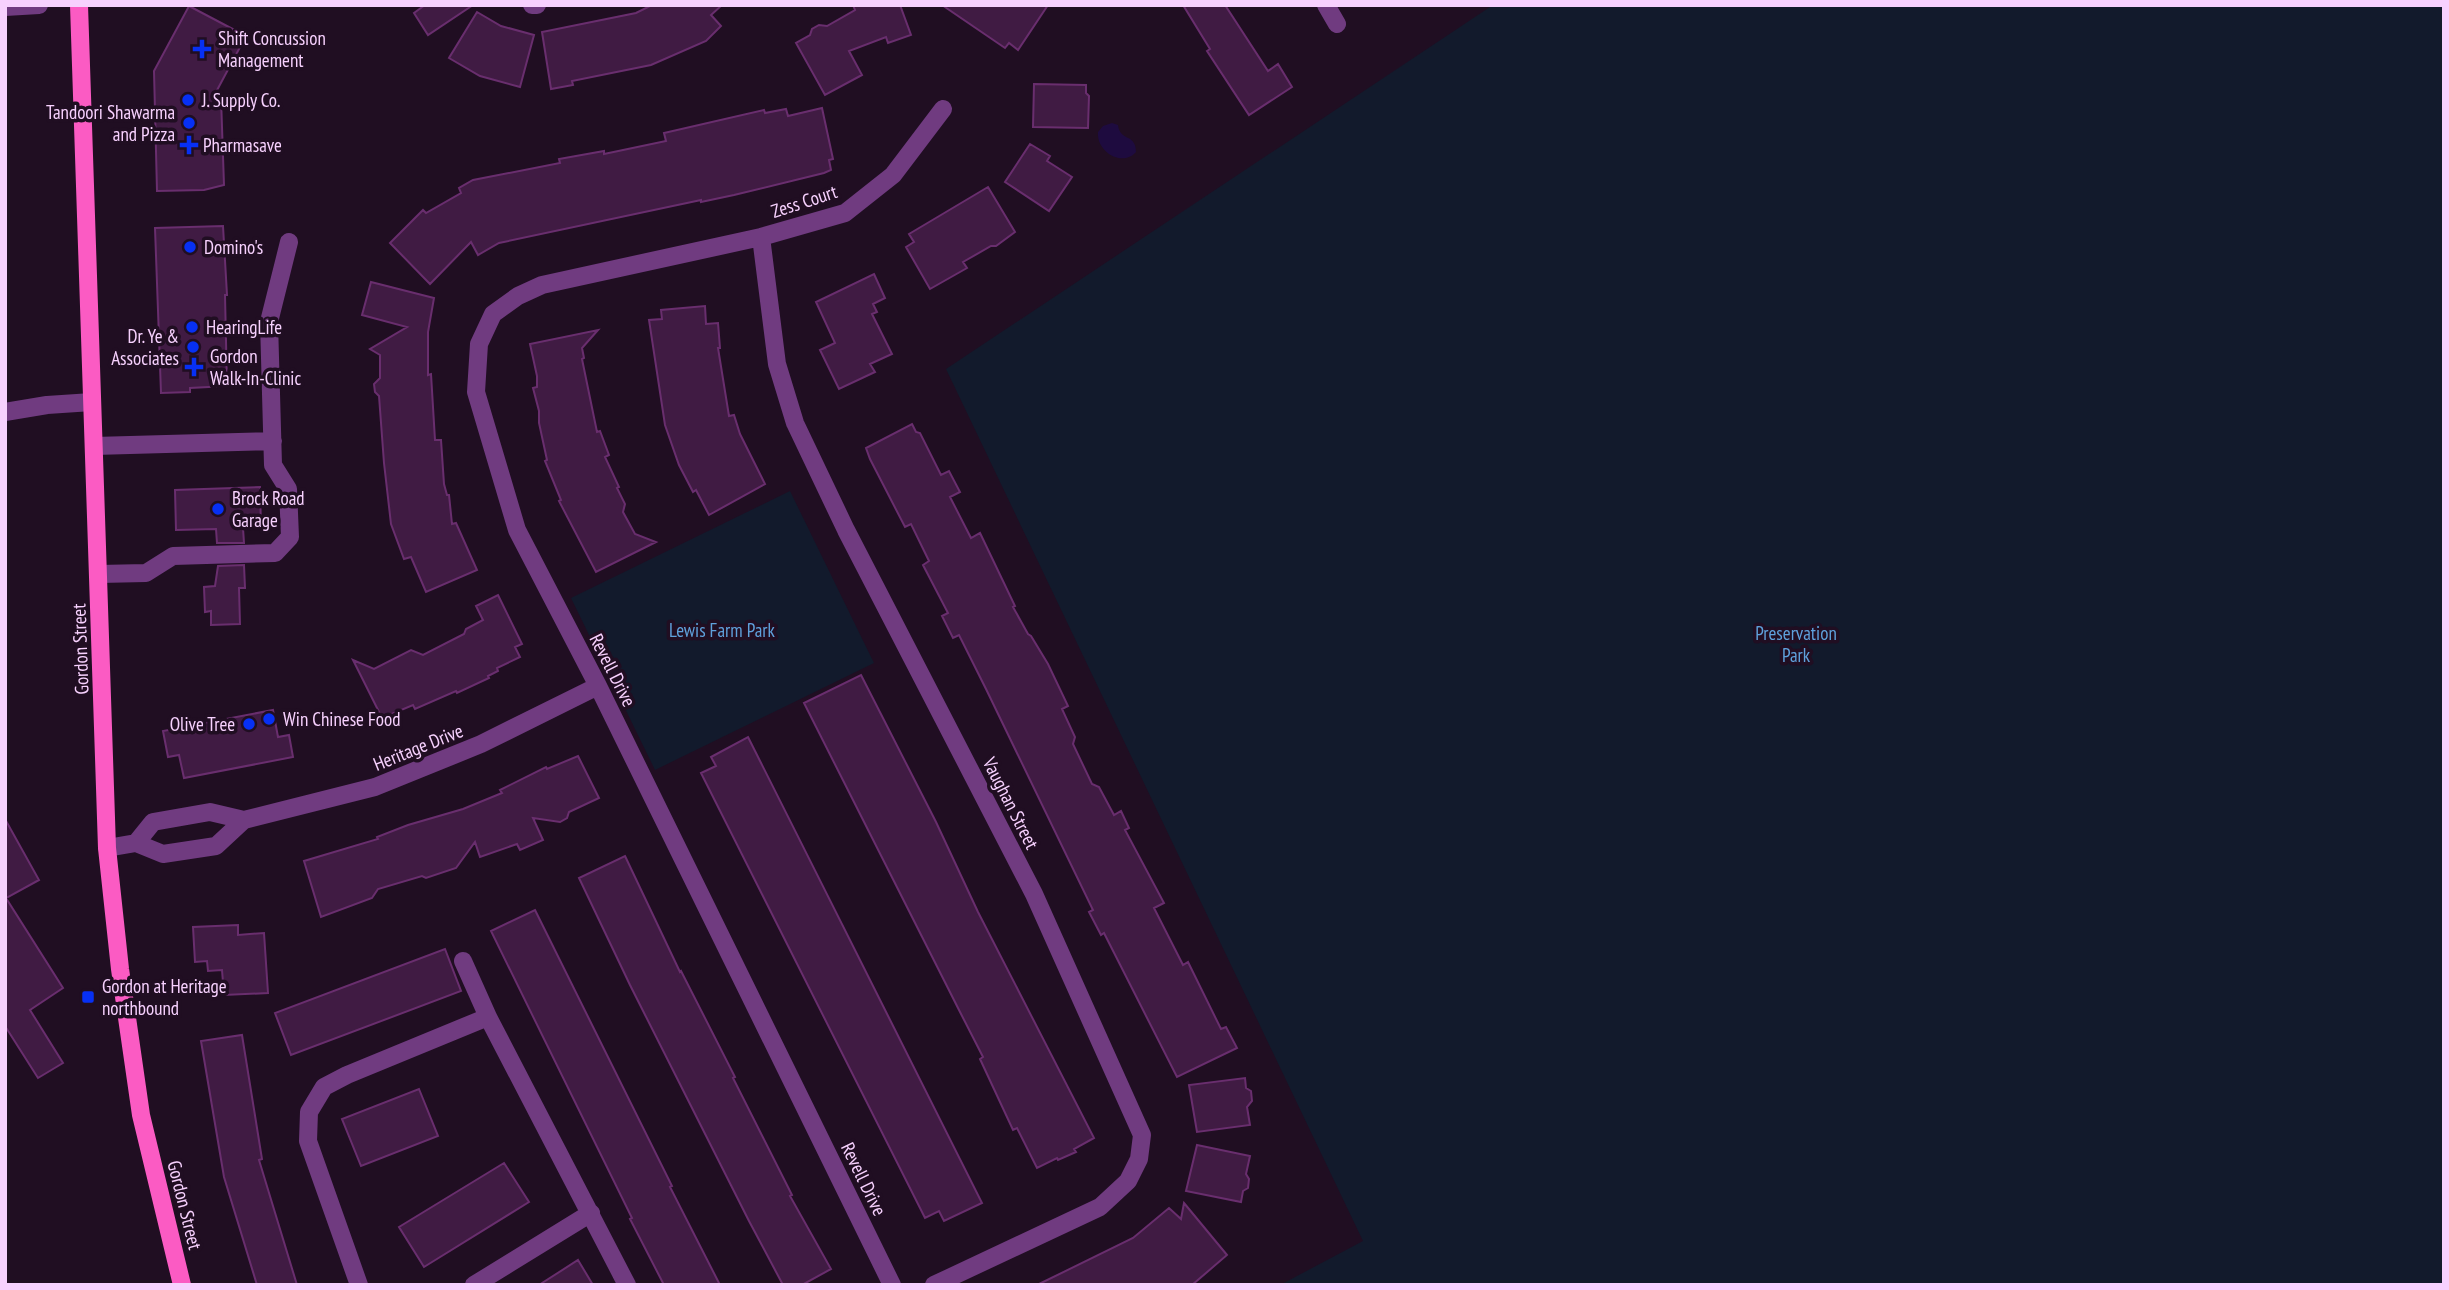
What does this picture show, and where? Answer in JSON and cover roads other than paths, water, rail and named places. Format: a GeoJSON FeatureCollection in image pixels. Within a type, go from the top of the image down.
{"type":"FeatureCollection","features":[{"type":"Feature","properties":{"kind":"main road","name":"Gordon Street"},"geometry":{"type":"LineString","coordinates":[[79,5],[107,848],[120,969],[141,1115],[182,1285]]}},
{"type":"Feature","properties":{"kind":"street"},"geometry":{"type":"LineString","coordinates":[[5,7],[39,5]]}},
{"type":"Feature","properties":{"kind":"street"},"geometry":{"type":"LineString","coordinates":[[1326,5],[1337,24]]}},
{"type":"Feature","properties":{"kind":"street","name":"Zess Court"},"geometry":{"type":"LineString","coordinates":[[761,237],[845,212],[893,175],[943,109]]}},
{"type":"Feature","properties":{"kind":"street","name":"Revell Drive"},"geometry":{"type":"LineString","coordinates":[[761,237],[542,285],[518,296],[493,314],[479,344],[476,392],[517,530],[598,686],[892,1285]]}},
{"type":"Feature","properties":{"kind":"street","name":"Vaughan Street"},"geometry":{"type":"LineString","coordinates":[[761,237],[777,364],[795,422],[846,530],[1034,894],[1142,1135],[1139,1159],[1128,1181],[1100,1207],[934,1285]]}},
{"type":"Feature","properties":{"kind":"street"},"geometry":{"type":"LineString","coordinates":[[99,574],[146,573],[173,556],[275,553],[290,537],[288,489],[273,465],[269,322],[289,242]]}},
{"type":"Feature","properties":{"kind":"street"},"geometry":{"type":"LineString","coordinates":[[5,412],[47,405],[92,402]]}},
{"type":"Feature","properties":{"kind":"street"},"geometry":{"type":"LineString","coordinates":[[94,446],[273,441]]}},
{"type":"Feature","properties":{"kind":"street","name":"Heritage Drive"},"geometry":{"type":"LineString","coordinates":[[136,843],[153,822],[210,812],[244,820],[375,787],[481,744],[598,686]]}},
{"type":"Feature","properties":{"kind":"street","name":"Heritage Drive"},"geometry":{"type":"LineString","coordinates":[[107,848],[136,843],[163,854],[216,846],[244,820]]}},
{"type":"Feature","properties":{"kind":"street"},"geometry":{"type":"LineString","coordinates":[[463,961],[488,1017],[627,1285]]}},
{"type":"Feature","properties":{"kind":"street"},"geometry":{"type":"LineString","coordinates":[[359,1285],[307,1141],[309,1112],[324,1087],[335,1081],[488,1017]]}},
{"type":"Feature","properties":{"kind":"street"},"geometry":{"type":"LineString","coordinates":[[474,1285],[591,1213]]}},
{"type":"Feature","properties":{"kind":"place","name":"Shift Concussion Management"},"geometry":{"type":"Point","coordinates":[202,49]}},
{"type":"Feature","properties":{"kind":"place","name":"J. Supply Co."},"geometry":{"type":"Point","coordinates":[188,100]}},
{"type":"Feature","properties":{"kind":"place","name":"Tandoori Shawarma and Pizza"},"geometry":{"type":"Point","coordinates":[189,123]}},
{"type":"Feature","properties":{"kind":"place","name":"Pharmasave"},"geometry":{"type":"Point","coordinates":[189,145]}},
{"type":"Feature","properties":{"kind":"place","name":"Domino's"},"geometry":{"type":"Point","coordinates":[190,247]}},
{"type":"Feature","properties":{"kind":"place","name":"HearingLife"},"geometry":{"type":"Point","coordinates":[192,327]}},
{"type":"Feature","properties":{"kind":"place","name":"Dr. Ye & Associates"},"geometry":{"type":"Point","coordinates":[193,347]}},
{"type":"Feature","properties":{"kind":"place","name":"Gordon Walk-In-Clinic"},"geometry":{"type":"Point","coordinates":[194,367]}},
{"type":"Feature","properties":{"kind":"place","name":"Brock Road Garage"},"geometry":{"type":"Point","coordinates":[218,509]}},
{"type":"Feature","properties":{"kind":"place","name":"Win Chinese Food"},"geometry":{"type":"Point","coordinates":[269,719]}},
{"type":"Feature","properties":{"kind":"place","name":"Olive Tree"},"geometry":{"type":"Point","coordinates":[249,724]}},
{"type":"Feature","properties":{"kind":"place","name":"Gordon at Heritage northbound"},"geometry":{"type":"Point","coordinates":[88,997]}},
{"type":"Feature","properties":{"kind":"park label","name":"Lewis Farm Park"},"geometry":{"type":"Point","coordinates":[722,630]}},
{"type":"Feature","properties":{"kind":"park label","name":"Preservation Park"},"geometry":{"type":"Point","coordinates":[1796,644]}}]}
